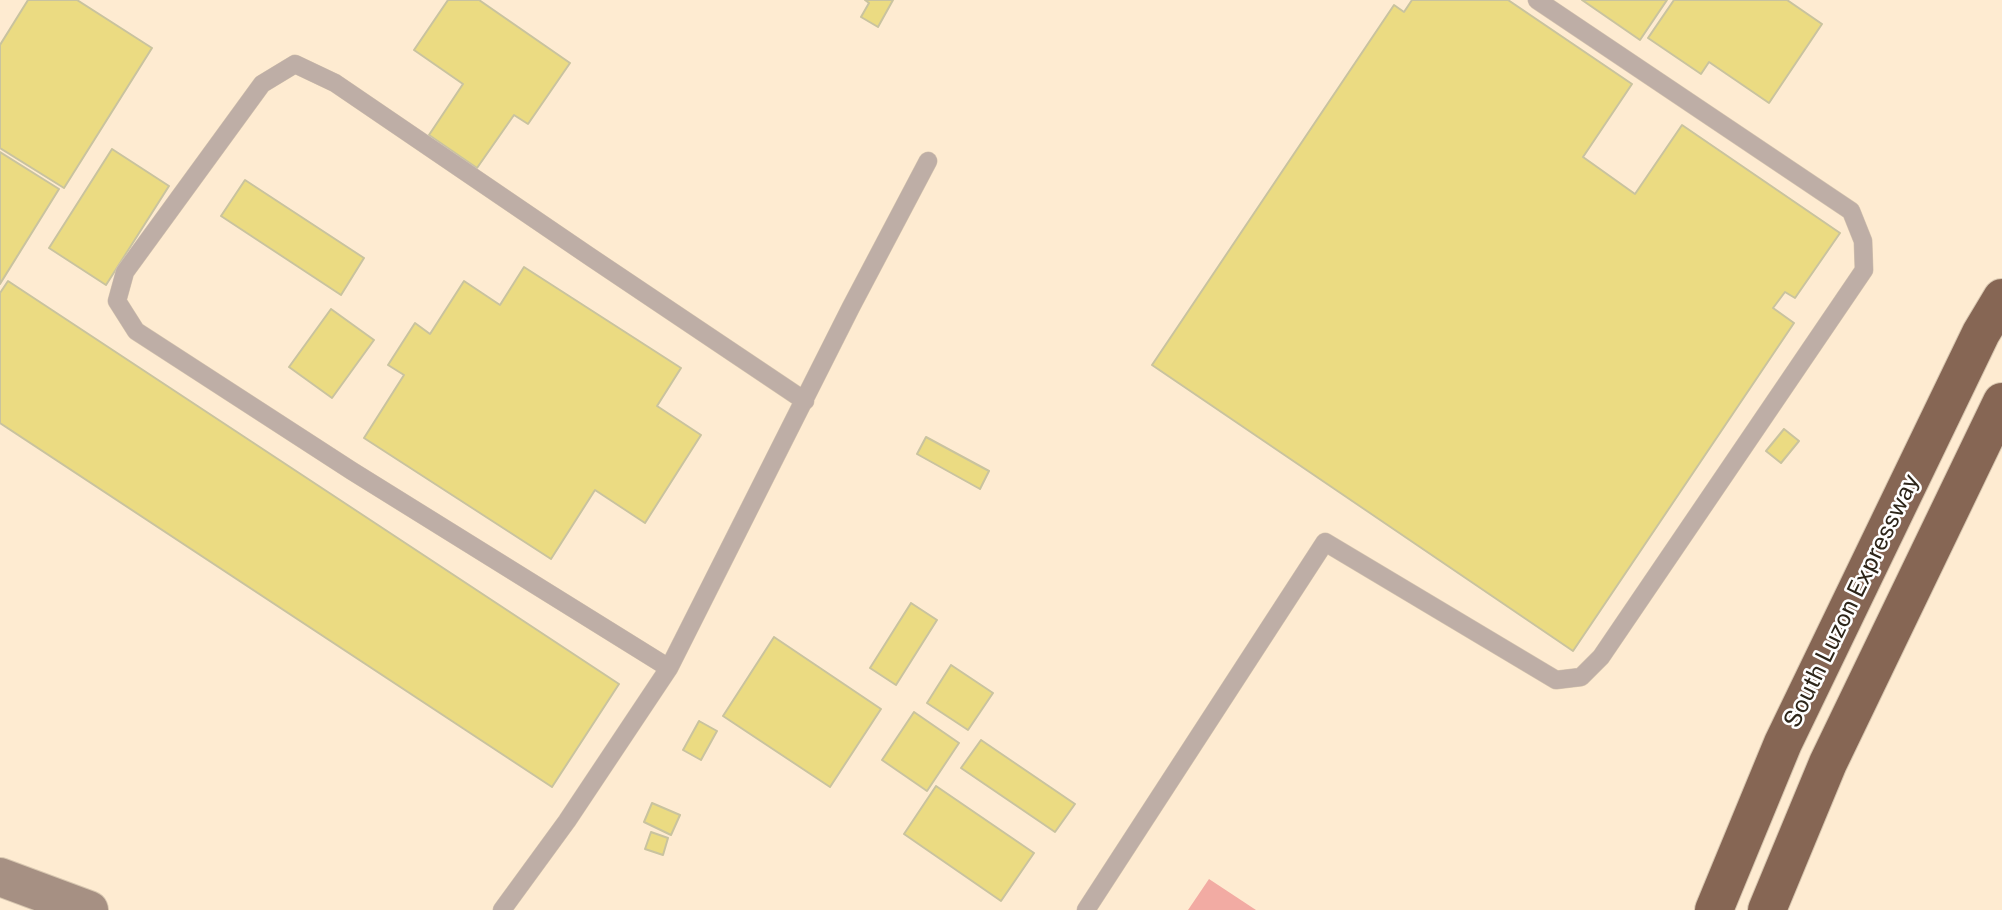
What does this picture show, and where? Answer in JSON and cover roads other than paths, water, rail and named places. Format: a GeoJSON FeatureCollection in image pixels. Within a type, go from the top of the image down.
{"type":"FeatureCollection","features":[{"type":"Feature","properties":{"kind":"highway","name":"South Luzon Expressway"},"geometry":{"type":"LineString","coordinates":[[1714,910],[1783,743],[1981,333],[2002,298]]}},
{"type":"Feature","properties":{"kind":"highway","name":"South Luzon Expressway"},"geometry":{"type":"LineString","coordinates":[[1767,910],[1828,763],[2002,402]]}},
{"type":"Feature","properties":{"kind":"main road"},"geometry":{"type":"LineString","coordinates":[[0,877],[89,910]]}},
{"type":"Feature","properties":{"kind":"lane"},"geometry":{"type":"LineString","coordinates":[[1086,910],[1325,542],[1556,680],[1581,677],[1601,657],[1864,270],[1863,241],[1851,211],[1537,0]]}},
{"type":"Feature","properties":{"kind":"lane"},"geometry":{"type":"LineString","coordinates":[[669,668],[352,471],[136,331],[117,301],[125,272],[262,84],[295,64],[335,82],[805,401]]}},
{"type":"Feature","properties":{"kind":"lane"},"geometry":{"type":"LineString","coordinates":[[502,910],[567,821],[669,668],[851,307],[928,161]]}}]}
